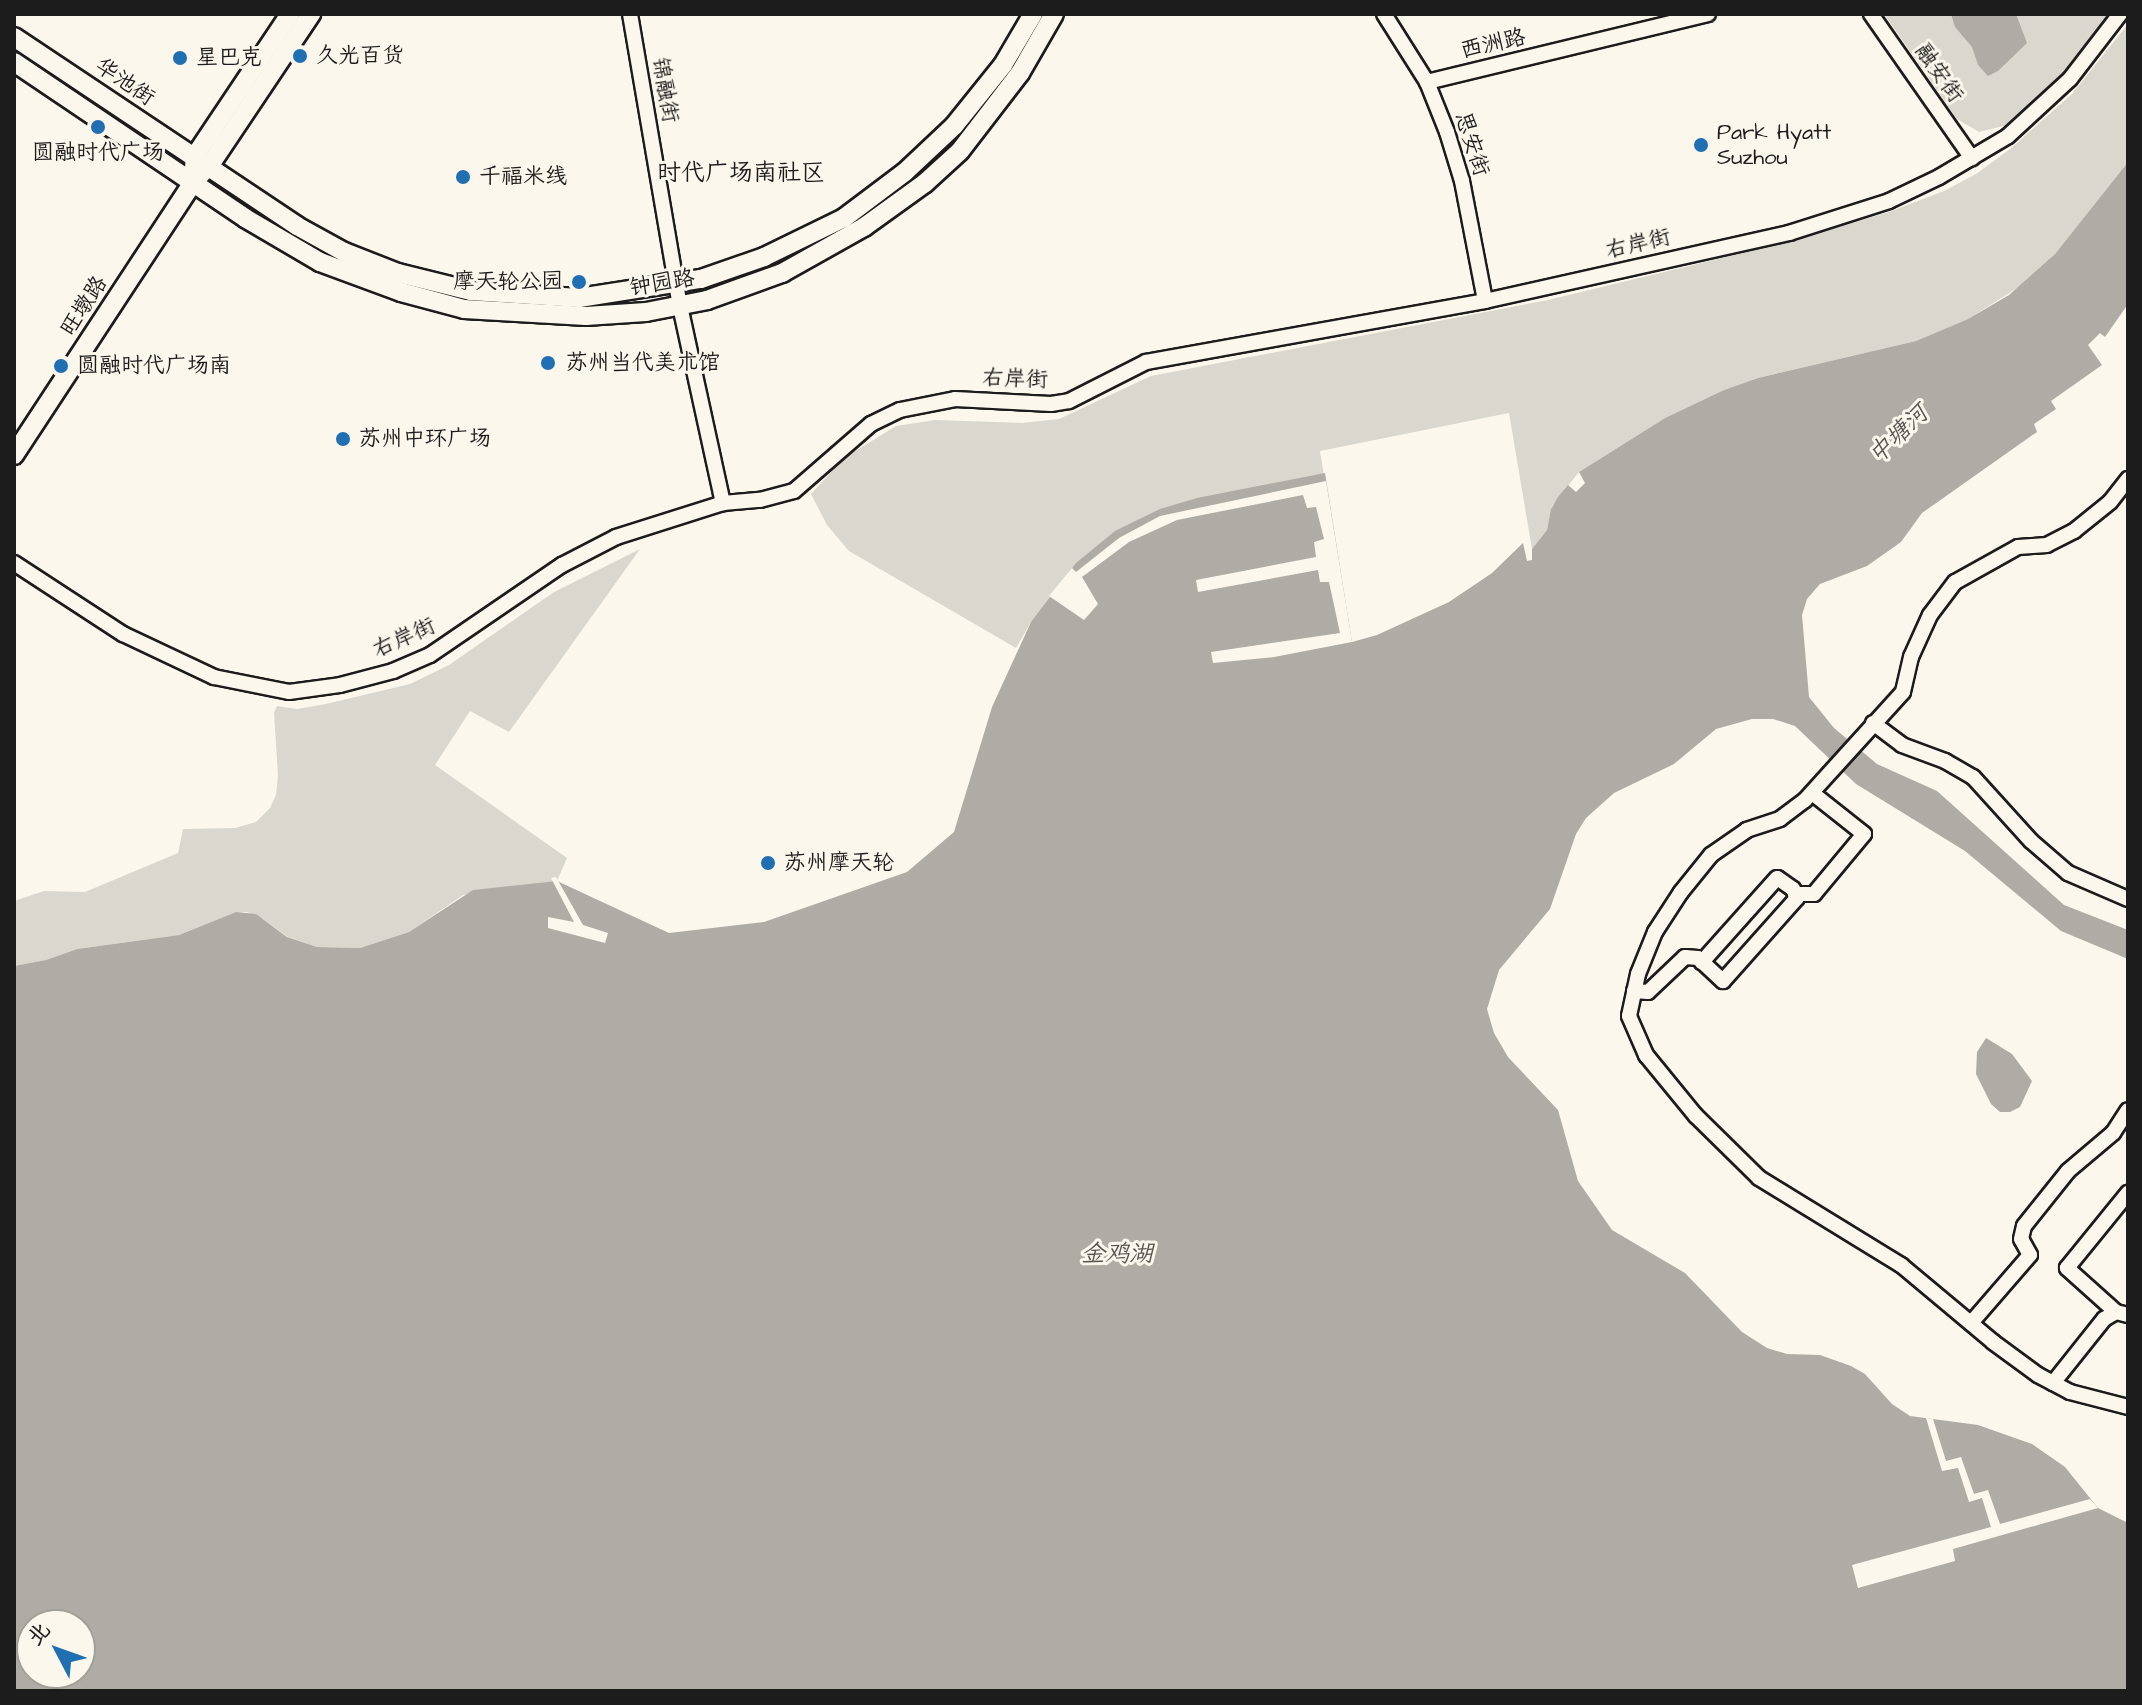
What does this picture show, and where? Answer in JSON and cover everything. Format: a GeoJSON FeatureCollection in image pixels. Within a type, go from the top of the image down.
{"type":"FeatureCollection","features":[{"type":"Feature","properties":{"kind":"main road","name":"旺墩路"},"geometry":{"type":"LineString","coordinates":[[14,455],[193,182],[202,161],[290,14]]}},
{"type":"Feature","properties":{"kind":"main road","name":"旺墩路"},"geometry":{"type":"LineString","coordinates":[[202,161],[311,14]]}},
{"type":"Feature","properties":{"kind":"main road","name":"钟园路"},"geometry":{"type":"LineString","coordinates":[[202,161],[326,243],[379,266],[446,286],[554,299],[676,285],[764,257],[823,230],[863,205],[913,166],[954,126],[1003,65],[1033,14]]}},
{"type":"Feature","properties":{"kind":"main road","name":"钟园路"},"geometry":{"type":"LineString","coordinates":[[193,182],[320,262],[439,303],[523,315],[586,316],[680,306],[707,300],[809,259],[864,227],[925,183],[960,151],[1004,95],[1054,14]]}},
{"type":"Feature","properties":{"kind":"main road","name":"华池街"},"geometry":{"type":"LineString","coordinates":[[14,37],[202,161]]}},
{"type":"Feature","properties":{"kind":"main road","name":"华池街"},"geometry":{"type":"LineString","coordinates":[[14,62],[193,182]]}},
{"type":"Feature","properties":{"kind":"street","name":"锦融街"},"geometry":{"type":"LineString","coordinates":[[630,14],[676,285],[723,503]]}},
{"type":"Feature","properties":{"kind":"street","name":"思安街"},"geometry":{"type":"LineString","coordinates":[[1384,14],[1427,82],[1462,181],[1485,301]]}},
{"type":"Feature","properties":{"kind":"street","name":"西洲路"},"geometry":{"type":"LineString","coordinates":[[1427,82],[1708,14]]}},
{"type":"Feature","properties":{"kind":"street","name":"融安街"},"geometry":{"type":"LineString","coordinates":[[1871,14],[1972,158]]}},
{"type":"Feature","properties":{"kind":"street","name":"右岸街"},"geometry":{"type":"LineString","coordinates":[[14,563],[123,634],[186,667],[255,688],[289,692],[340,685],[417,660],[464,634],[562,565],[616,537],[723,503],[760,500],[794,491],[871,424],[900,410],[955,399],[1051,404],[1069,401],[1146,362],[1485,301],[1833,221],[1889,201],[2008,136],[2052,97],[2090,56],[2120,14]]}},
{"type":"Feature","properties":{"kind":"street"},"geometry":{"type":"LineString","coordinates":[[2128,479],[2110,502],[2074,531],[2047,545],[2018,547],[1955,582],[1930,615],[1911,657],[1903,692],[1812,793],[1780,819],[1747,830],[1711,855],[1655,932],[1634,991],[1629,1016],[1646,1055],[1732,1155],[1785,1196],[1808,1205],[1873,1250],[1901,1265],[1971,1323],[2053,1383],[2100,1402],[2128,1407]]}},
{"type":"Feature","properties":{"kind":"street"},"geometry":{"type":"LineString","coordinates":[[1873,723],[1902,745],[1945,761],[1973,777],[2031,841],[2068,873],[2128,899]]}},
{"type":"Feature","properties":{"kind":"street"},"geometry":{"type":"LineString","coordinates":[[1795,894],[1814,894],[1864,834],[1812,793]]}},
{"type":"Feature","properties":{"kind":"street"},"geometry":{"type":"LineString","coordinates":[[1634,991],[1648,992],[1685,957],[1702,962],[1723,981],[1797,898],[1795,894],[1777,878],[1702,962]]}},
{"type":"Feature","properties":{"kind":"street"},"geometry":{"type":"LineString","coordinates":[[1971,1323],[2030,1255],[2021,1239],[2031,1215],[2068,1171],[2113,1133],[2128,1110]]}},
{"type":"Feature","properties":{"kind":"street"},"geometry":{"type":"LineString","coordinates":[[2122,1314],[2067,1268],[2128,1193]]}},
{"type":"Feature","properties":{"kind":"street"},"geometry":{"type":"LineString","coordinates":[[2053,1383],[2104,1319],[2122,1314]]}},
{"type":"Feature","properties":{"kind":"shaded area"},"geometry":{"type":"Polygon","coordinates":[[[1884,14],[2112,14],[2069,70],[2011,124],[1979,132],[1957,119],[1884,14]]]}},
{"type":"Feature","properties":{"kind":"shaded area"},"geometry":{"type":"Polygon","coordinates":[[[2128,24],[2128,162],[2055,254],[2025,283],[1968,319],[1916,341],[1758,378],[1724,390],[1665,418],[1579,472],[1552,506],[1547,530],[1532,549],[1509,413],[1320,451],[1326,488],[1031,622],[1016,648],[849,551],[827,525],[811,494],[844,458],[896,426],[935,420],[1022,423],[1059,419],[1151,376],[1548,300],[1780,244],[1889,212],[1944,191],[1976,174],[2010,149],[2072,94],[2128,24]]]}},
{"type":"Feature","properties":{"kind":"shaded area"},"geometry":{"type":"Polygon","coordinates":[[[640,549],[509,732],[470,711],[435,765],[567,858],[557,881],[463,895],[409,932],[360,948],[317,947],[288,937],[247,912],[236,912],[179,935],[77,949],[46,960],[14,966],[14,901],[44,891],[85,892],[178,853],[183,829],[235,828],[256,822],[270,808],[276,795],[278,775],[274,713],[277,706],[297,709],[410,684],[449,665],[554,592],[640,549]]]}},
{"type":"Feature","properties":{"kind":"water"},"geometry":{"type":"Polygon","coordinates":[[[1951,14],[2016,14],[2027,43],[1998,71],[1988,76],[1978,65],[1972,47],[1955,27],[1951,14]]]}},
{"type":"Feature","properties":{"kind":"water","name":"金鸡湖"},"geometry":{"type":"Polygon","coordinates":[[[2128,162],[2128,304],[2105,337],[2100,333],[2088,345],[2102,365],[2051,401],[2056,409],[2034,424],[2037,432],[1922,513],[1901,542],[1867,566],[1820,584],[1807,599],[1802,615],[1809,697],[1834,728],[1877,764],[1937,791],[2064,905],[2128,930],[2128,959],[2061,931],[1965,851],[1856,784],[1795,726],[1773,719],[1752,719],[1716,729],[1674,764],[1614,793],[1586,818],[1576,834],[1550,909],[1499,970],[1487,1009],[1494,1033],[1508,1057],[1558,1110],[1578,1181],[1612,1230],[1685,1273],[1742,1332],[1767,1348],[1787,1354],[1820,1355],[1851,1366],[1865,1374],[1892,1404],[1910,1416],[1978,1425],[2032,1444],[2065,1467],[2098,1508],[2128,1523],[2128,1691],[14,1691],[14,966],[46,960],[77,949],[179,935],[236,912],[256,914],[287,937],[317,947],[360,948],[409,932],[473,890],[557,881],[669,933],[764,922],[907,872],[954,832],[992,707],[1031,622],[1076,563],[1115,531],[1160,509],[1197,498],[1325,473],[1352,642],[1377,635],[1449,602],[1492,573],[1523,543],[1527,561],[1532,560],[1532,549],[1547,530],[1551,509],[1558,497],[1568,485],[1576,492],[1585,483],[1579,472],[1665,418],[1724,390],[1758,378],[1916,341],[1968,319],[2009,295],[2055,254],[2128,162]]]}},
{"type":"Feature","properties":{"kind":"water"},"geometry":{"type":"Polygon","coordinates":[[[1986,1038],[2012,1054],[2032,1081],[2020,1107],[2010,1112],[2000,1112],[1991,1104],[1976,1074],[1977,1052],[1986,1038]]]}},
{"type":"Feature","properties":{"kind":"pier"},"geometry":{"type":"Polygon","coordinates":[[[1326,481],[1352,642],[1274,657],[1213,663],[1211,652],[1340,633],[1329,582],[1320,582],[1318,570],[1198,592],[1196,580],[1316,557],[1314,542],[1324,539],[1316,507],[1307,508],[1303,495],[1177,520],[1129,542],[1082,577],[1098,604],[1084,620],[1049,596],[1072,568],[1076,572],[1119,538],[1160,516],[1326,481]]]}},
{"type":"Feature","properties":{"kind":"pier"},"geometry":{"type":"Polygon","coordinates":[[[556,877],[583,925],[608,933],[605,943],[548,928],[548,917],[574,922],[551,878],[556,877]]]}},
{"type":"Feature","properties":{"kind":"pier"},"geometry":{"type":"Polygon","coordinates":[[[1926,1418],[1933,1419],[1946,1461],[1961,1457],[1974,1494],[1988,1490],[2000,1524],[2090,1499],[2098,1508],[1953,1549],[1955,1561],[1858,1588],[1852,1565],[1991,1527],[1982,1498],[1969,1502],[1958,1468],[1942,1471],[1926,1418]]]}},
{"type":"Feature","properties":{"kind":"place","name":"久光百货"},"geometry":{"type":"Point","coordinates":[300,56]}},
{"type":"Feature","properties":{"kind":"place","name":"星巴克"},"geometry":{"type":"Point","coordinates":[180,58]}},
{"type":"Feature","properties":{"kind":"place","name":"圆融时代广场"},"geometry":{"type":"Point","coordinates":[98,127]}},
{"type":"Feature","properties":{"kind":"place","name":"Park Hyatt Suzhou"},"geometry":{"type":"Point","coordinates":[1701,145]}},
{"type":"Feature","properties":{"kind":"place","name":"千福米线"},"geometry":{"type":"Point","coordinates":[463,177]}},
{"type":"Feature","properties":{"kind":"place","name":"摩天轮公园"},"geometry":{"type":"Point","coordinates":[579,282]}},
{"type":"Feature","properties":{"kind":"place","name":"苏州当代美术馆"},"geometry":{"type":"Point","coordinates":[548,363]}},
{"type":"Feature","properties":{"kind":"place","name":"圆融时代广场南"},"geometry":{"type":"Point","coordinates":[61,366]}},
{"type":"Feature","properties":{"kind":"place","name":"苏州中环广场"},"geometry":{"type":"Point","coordinates":[343,439]}},
{"type":"Feature","properties":{"kind":"place","name":"苏州摩天轮"},"geometry":{"type":"Point","coordinates":[768,863]}},
{"type":"Feature","properties":{"kind":"district","name":"时代广场南社区"},"geometry":{"type":"Point","coordinates":[741,174]}},
{"type":"Feature","properties":{"kind":"water label","name":"中塘河"},"geometry":{"type":"Point","coordinates":[1899,435]}}]}
